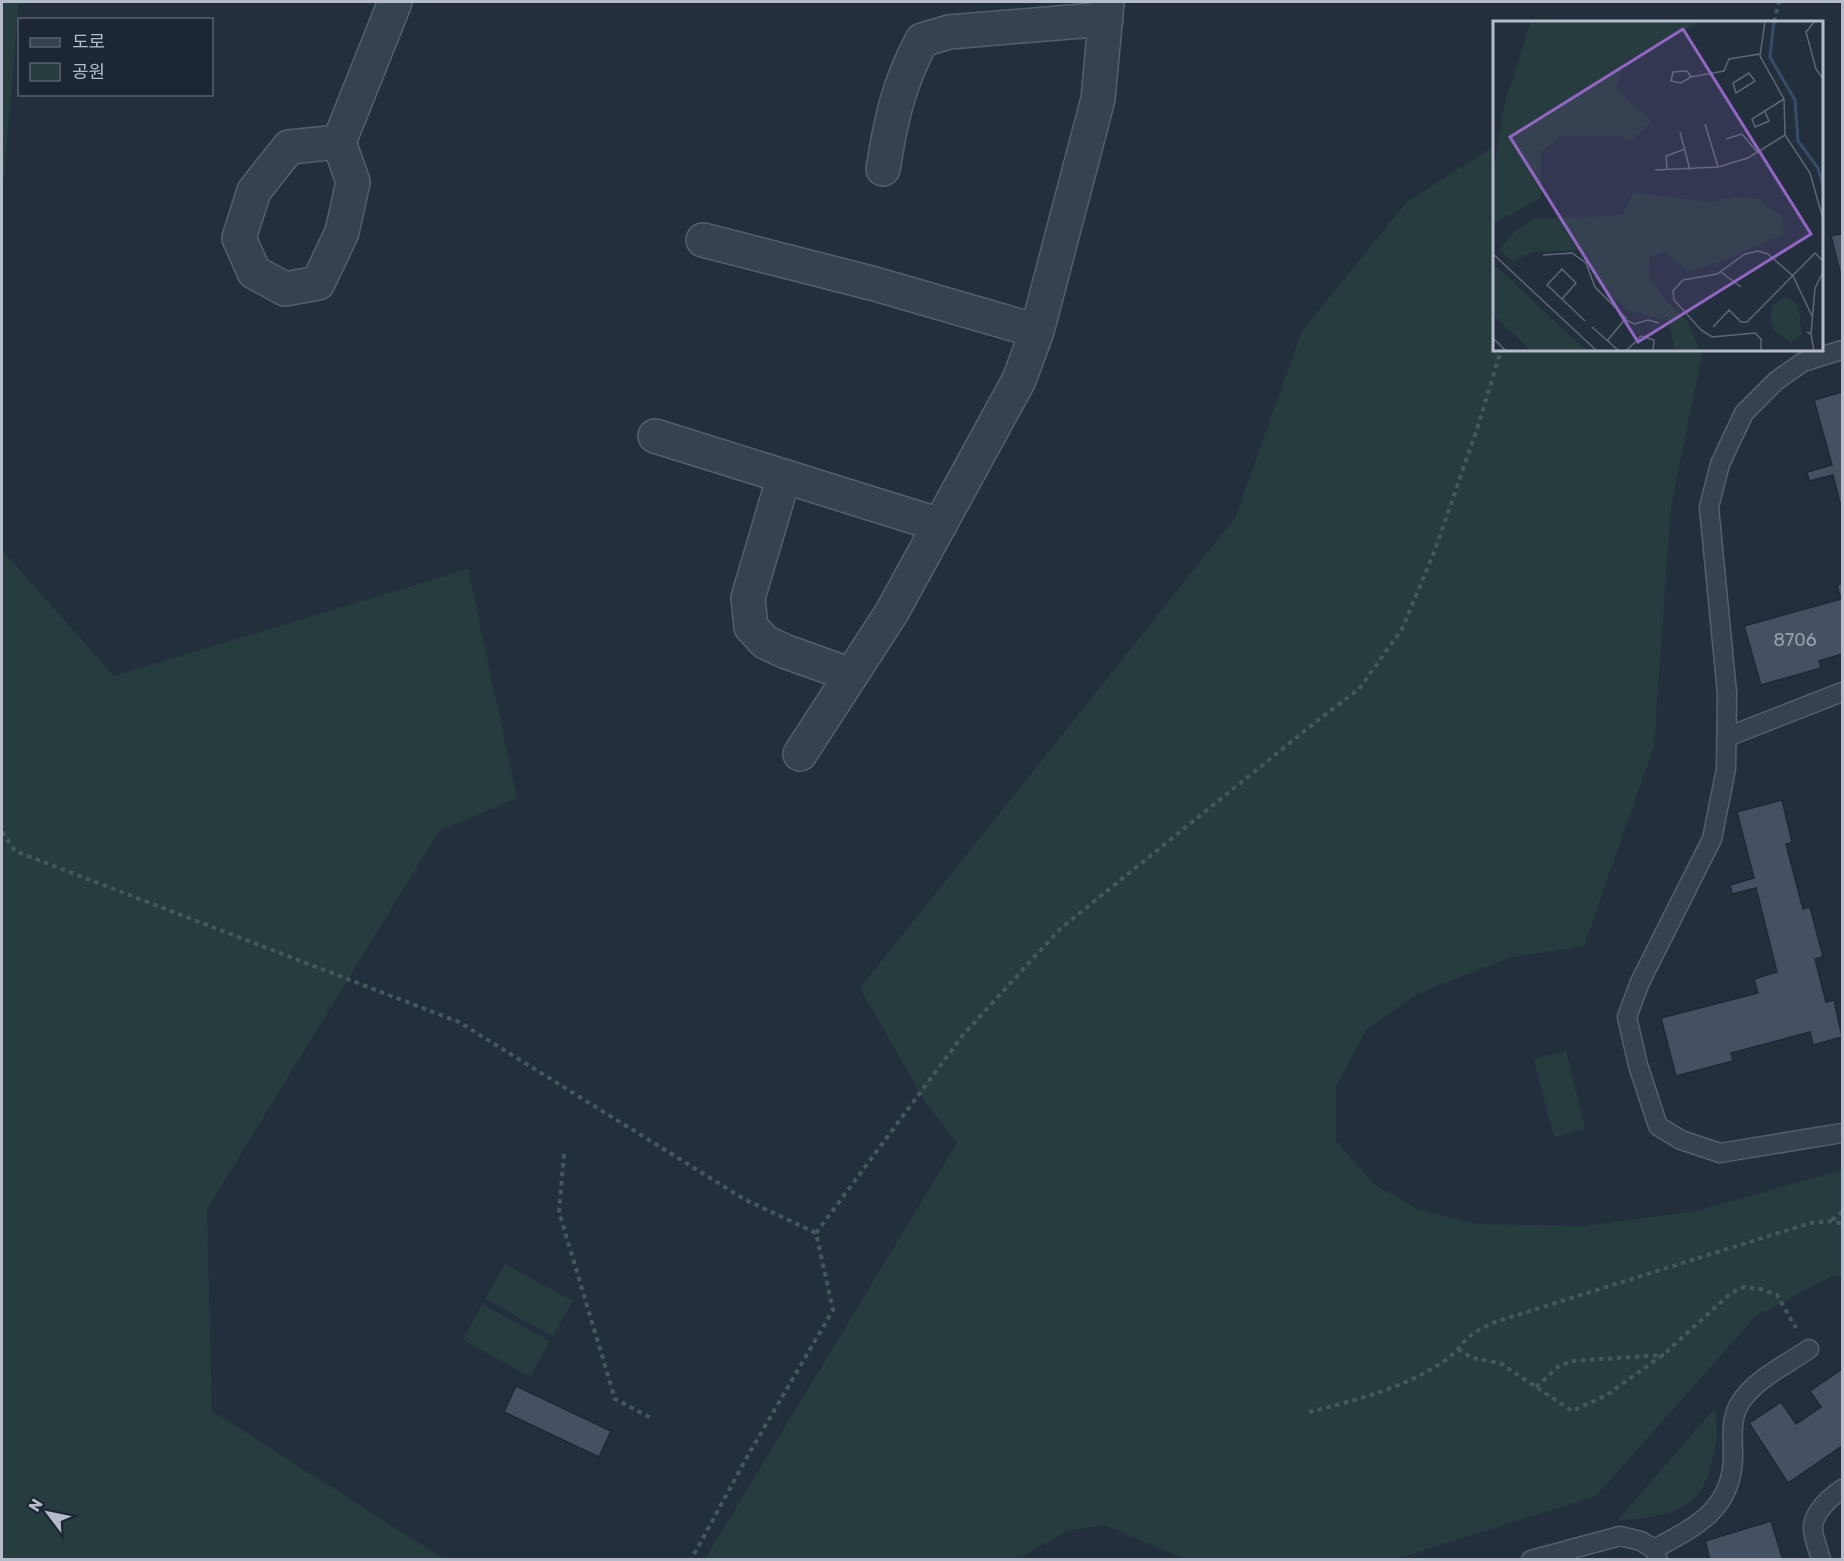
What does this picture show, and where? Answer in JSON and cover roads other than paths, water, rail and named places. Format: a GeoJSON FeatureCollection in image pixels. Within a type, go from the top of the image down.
{"type":"FeatureCollection","features":[{"type":"Feature","properties":{"kind":"street"},"geometry":{"type":"LineString","coordinates":[[339,142],[395,2]]}},
{"type":"Feature","properties":{"kind":"street"},"geometry":{"type":"LineString","coordinates":[[800,754],[892,612],[1019,380],[1037,331],[1098,99],[1106,10],[949,32],[922,40],[909,64],[893,111],[883,169]]}},
{"type":"Feature","properties":{"kind":"street"},"geometry":{"type":"LineString","coordinates":[[704,240],[875,284],[1037,331]]}},
{"type":"Feature","properties":{"kind":"street"},"geometry":{"type":"LineString","coordinates":[[655,436],[940,525]]}},
{"type":"Feature","properties":{"kind":"street"},"geometry":{"type":"LineString","coordinates":[[784,476],[748,598],[752,627],[765,642],[851,675]]}},
{"type":"Feature","properties":{"kind":"lane"},"geometry":{"type":"LineString","coordinates":[[1842,350],[1803,362],[1776,381],[1744,413],[1720,464],[1709,507],[1727,693],[1726,769],[1712,839],[1640,982],[1627,1017],[1638,1065],[1658,1126],[1681,1140],[1720,1153],[1842,1133]]}},
{"type":"Feature","properties":{"kind":"lane"},"geometry":{"type":"LineString","coordinates":[[1727,737],[1842,692]]}},
{"type":"Feature","properties":{"kind":"lane"},"geometry":{"type":"LineString","coordinates":[[1531,1560],[1620,1536],[1641,1541],[1656,1555],[1690,1530],[1711,1514],[1727,1489],[1733,1459],[1732,1431],[1739,1405],[1752,1388],[1809,1349]]}},
{"type":"Feature","properties":{"kind":"lane"},"geometry":{"type":"LineString","coordinates":[[1821,1560],[1813,1527],[1818,1512],[1842,1489]]}}]}
